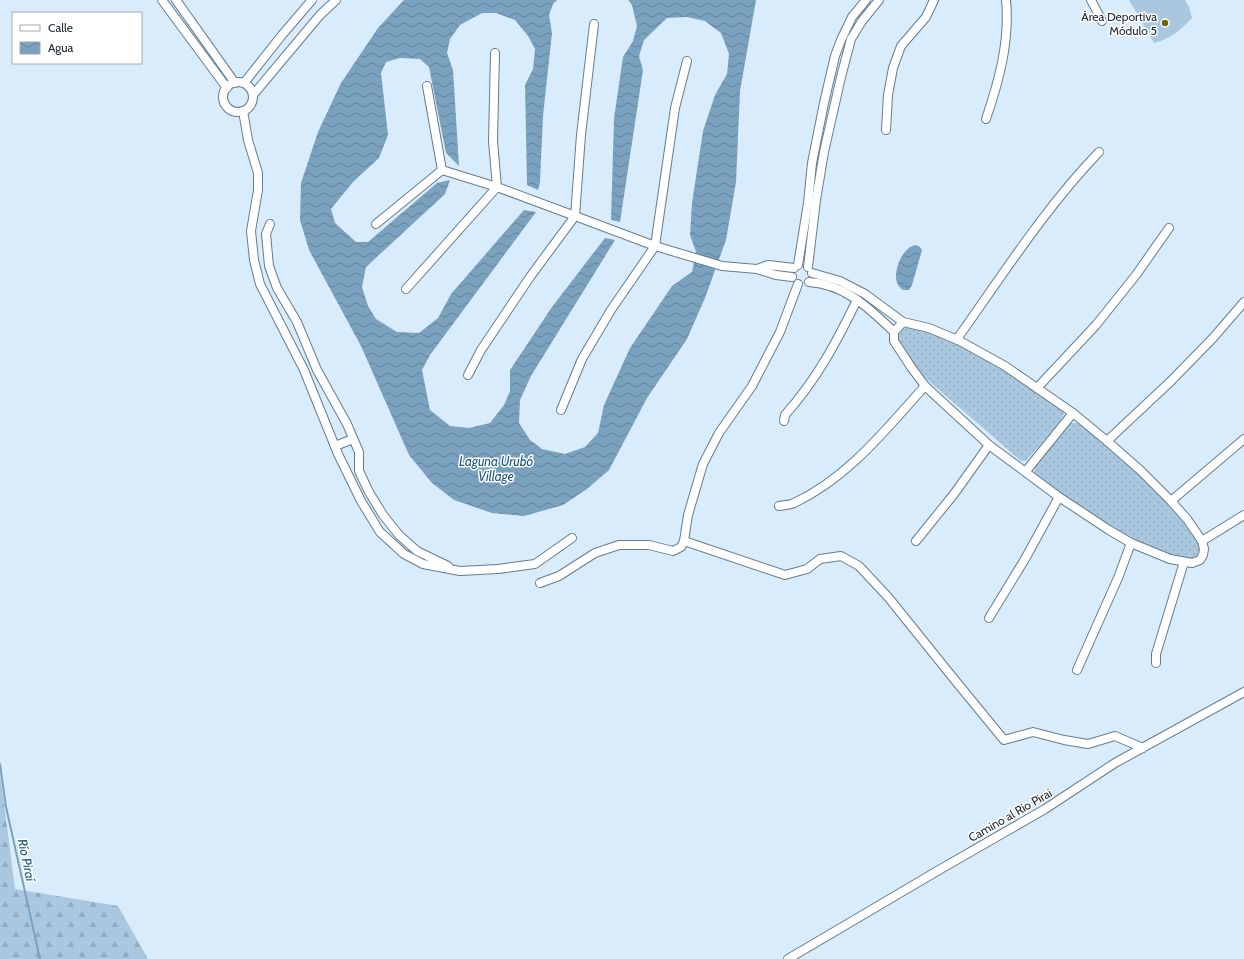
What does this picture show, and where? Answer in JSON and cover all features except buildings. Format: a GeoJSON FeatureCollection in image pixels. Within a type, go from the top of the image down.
{"type":"FeatureCollection","features":[{"type":"Feature","properties":{"kind":"street"},"geometry":{"type":"LineString","coordinates":[[162,0],[226,88]]}},
{"type":"Feature","properties":{"kind":"street"},"geometry":{"type":"LineString","coordinates":[[176,0],[234,83]]}},
{"type":"Feature","properties":{"kind":"street"},"geometry":{"type":"LineString","coordinates":[[244,84],[282,35],[312,0]]}},
{"type":"Feature","properties":{"kind":"street"},"geometry":{"type":"LineString","coordinates":[[253,95],[248,86],[234,83],[226,88],[223,97],[226,106],[234,111],[244,111],[251,104],[253,95],[320,15],[336,0]]}},
{"type":"Feature","properties":{"kind":"street"},"geometry":{"type":"LineString","coordinates":[[872,8],[865,1],[852,17],[835,56],[812,163],[808,203],[796,267],[792,273],[793,280],[798,284],[804,285],[809,282],[812,277],[810,270],[816,200],[834,105],[851,39],[862,21],[879,0]]}},
{"type":"Feature","properties":{"kind":"street"},"geometry":{"type":"LineString","coordinates":[[886,130],[888,94],[893,68],[901,46],[926,17],[934,0]]}},
{"type":"Feature","properties":{"kind":"street"},"geometry":{"type":"LineString","coordinates":[[986,119],[996,89],[1003,60],[1006,36],[1006,0]]}},
{"type":"Feature","properties":{"kind":"street"},"geometry":{"type":"LineString","coordinates":[[1091,0],[1102,21]]}},
{"type":"Feature","properties":{"kind":"street"},"geometry":{"type":"LineString","coordinates":[[468,375],[481,350],[530,277],[575,216],[581,135],[594,24]]}},
{"type":"Feature","properties":{"kind":"street"},"geometry":{"type":"LineString","coordinates":[[406,288],[497,187],[493,141],[495,53]]}},
{"type":"Feature","properties":{"kind":"street"},"geometry":{"type":"LineString","coordinates":[[561,410],[582,359],[611,310],[654,246],[675,108],[687,61]]}},
{"type":"Feature","properties":{"kind":"street"},"geometry":{"type":"LineString","coordinates":[[428,86],[442,170]]}},
{"type":"Feature","properties":{"kind":"street"},"geometry":{"type":"LineString","coordinates":[[824,103],[834,105]]}},
{"type":"Feature","properties":{"kind":"street"},"geometry":{"type":"LineString","coordinates":[[244,111],[248,140],[258,173],[258,190],[251,231],[254,260],[260,284],[304,370],[335,446],[361,501],[380,532],[404,554],[423,564],[460,571],[498,569],[535,564],[572,538]]}},
{"type":"Feature","properties":{"kind":"street"},"geometry":{"type":"LineString","coordinates":[[957,339],[1040,224],[1083,170],[1100,152]]}},
{"type":"Feature","properties":{"kind":"street"},"geometry":{"type":"LineString","coordinates":[[442,170],[497,187],[654,246],[718,265],[757,269],[776,275],[792,277]]}},
{"type":"Feature","properties":{"kind":"street"},"geometry":{"type":"LineString","coordinates":[[376,224],[442,170]]}},
{"type":"Feature","properties":{"kind":"street"},"geometry":{"type":"LineString","coordinates":[[270,224],[266,234],[269,266],[277,288],[297,322],[317,370],[347,424],[359,452],[359,471],[369,492],[383,515],[400,535],[417,551],[460,571]]}},
{"type":"Feature","properties":{"kind":"street"},"geometry":{"type":"LineString","coordinates":[[1037,388],[1096,325],[1136,276],[1169,228]]}},
{"type":"Feature","properties":{"kind":"street"},"geometry":{"type":"LineString","coordinates":[[757,269],[768,265],[796,267],[804,265],[810,270],[840,281],[865,294],[903,322],[929,328],[957,339],[1005,366],[1073,413],[1140,470],[1187,519],[1202,541],[1204,549],[1200,560],[1192,563],[1170,559],[1131,543],[1059,497],[989,445],[925,386],[894,341],[894,332],[903,322]]}},
{"type":"Feature","properties":{"kind":"street"},"geometry":{"type":"LineString","coordinates":[[809,282],[822,284],[839,290],[865,304],[894,332]]}},
{"type":"Feature","properties":{"kind":"street"},"geometry":{"type":"LineString","coordinates":[[540,583],[559,576],[595,553],[619,545],[649,546],[673,551],[681,547],[684,541],[688,515],[703,464],[719,433],[752,386],[780,332],[798,284]]}},
{"type":"Feature","properties":{"kind":"street"},"geometry":{"type":"LineString","coordinates":[[784,421],[785,415],[814,380],[829,355],[857,300]]}},
{"type":"Feature","properties":{"kind":"street"},"geometry":{"type":"LineString","coordinates":[[1107,441],[1170,382],[1213,338],[1244,302]]}},
{"type":"Feature","properties":{"kind":"street"},"geometry":{"type":"LineString","coordinates":[[779,506],[793,504],[823,486],[856,460],[925,386]]}},
{"type":"Feature","properties":{"kind":"street"},"geometry":{"type":"LineString","coordinates":[[1026,471],[1073,413]]}},
{"type":"Feature","properties":{"kind":"street"},"geometry":{"type":"LineString","coordinates":[[335,446],[353,439]]}},
{"type":"Feature","properties":{"kind":"street"},"geometry":{"type":"LineString","coordinates":[[1171,501],[1244,439]]}},
{"type":"Feature","properties":{"kind":"street"},"geometry":{"type":"LineString","coordinates":[[916,541],[954,494],[989,445]]}},
{"type":"Feature","properties":{"kind":"street"},"geometry":{"type":"LineString","coordinates":[[989,618],[1025,559],[1059,497]]}},
{"type":"Feature","properties":{"kind":"street"},"geometry":{"type":"LineString","coordinates":[[1202,541],[1244,515]]}},
{"type":"Feature","properties":{"kind":"street"},"geometry":{"type":"LineString","coordinates":[[684,541],[785,575],[807,569],[820,559],[841,556],[859,566],[888,597],[1004,740],[1033,732],[1064,740],[1088,744],[1114,736],[1143,748]]}},
{"type":"Feature","properties":{"kind":"street"},"geometry":{"type":"LineString","coordinates":[[1077,670],[1118,578],[1131,543]]}},
{"type":"Feature","properties":{"kind":"street"},"geometry":{"type":"LineString","coordinates":[[1156,663],[1156,654],[1184,562]]}},
{"type":"Feature","properties":{"kind":"street","name":"Camino al Rio Pirai"},"geometry":{"type":"LineString","coordinates":[[788,959],[1045,809],[1115,763],[1244,692]]}},
{"type":"Feature","properties":{"kind":"green space","name":"Área Deportiva Módulo 5"},"geometry":{"type":"Polygon","coordinates":[[[1129,0],[1185,0],[1192,18],[1175,34],[1154,43],[1129,0]]]}},
{"type":"Feature","properties":{"kind":"green space"},"geometry":{"type":"Polygon","coordinates":[[[910,326],[951,341],[1008,373],[1062,410],[1064,413],[1060,422],[1026,461],[1021,461],[919,372],[900,343],[899,333],[901,330],[910,326]]]}},
{"type":"Feature","properties":{"kind":"green space"},"geometry":{"type":"Polygon","coordinates":[[[1070,423],[1079,423],[1129,466],[1174,508],[1191,528],[1200,545],[1198,556],[1186,559],[1167,554],[1143,544],[1091,513],[1036,476],[1034,473],[1036,463],[1070,423]]]}},
{"type":"Feature","properties":{"kind":"green space"},"geometry":{"type":"Polygon","coordinates":[[[0,772],[15,889],[118,906],[148,959],[0,959],[0,772]]]}},
{"type":"Feature","properties":{"kind":"water","name":"Laguna Urubó Village"},"geometry":{"type":"Polygon","coordinates":[[[404,0],[557,0],[553,4],[549,15],[552,33],[543,116],[540,182],[538,190],[527,185],[525,85],[533,69],[535,49],[528,36],[515,20],[496,13],[482,13],[460,25],[450,39],[447,53],[453,70],[459,166],[446,153],[429,67],[420,59],[400,58],[386,62],[381,73],[388,135],[379,158],[353,182],[331,209],[335,223],[356,242],[368,242],[437,183],[450,180],[445,194],[366,267],[362,287],[368,306],[376,319],[397,332],[419,333],[438,318],[451,294],[524,210],[536,212],[430,355],[422,370],[430,410],[450,426],[469,428],[490,423],[504,405],[510,391],[510,370],[552,307],[605,238],[615,240],[531,376],[520,400],[519,423],[530,440],[542,449],[565,454],[585,447],[598,433],[604,405],[630,348],[672,286],[692,272],[696,252],[690,235],[692,203],[703,131],[715,95],[727,74],[729,54],[721,33],[705,21],[687,17],[667,18],[644,40],[639,56],[643,70],[620,222],[611,220],[614,118],[623,57],[633,41],[637,26],[632,5],[628,0],[756,0],[740,91],[736,182],[726,240],[705,298],[687,339],[647,398],[609,470],[587,489],[563,505],[524,516],[492,513],[454,500],[432,483],[409,455],[361,346],[309,250],[300,220],[301,183],[318,132],[341,83],[378,28],[404,0]]]}},
{"type":"Feature","properties":{"kind":"water"},"geometry":{"type":"Polygon","coordinates":[[[916,245],[922,250],[912,285],[909,290],[903,290],[896,281],[898,263],[907,249],[916,245]]]}},
{"type":"Feature","properties":{"kind":"waterway","name":"Río Piraí"},"geometry":{"type":"LineString","coordinates":[[0,764],[6,807],[40,959]]}},
{"type":"Feature","properties":{"kind":"place","name":"Área Deportiva Módulo 5"},"geometry":{"type":"Point","coordinates":[1165,23]}}]}
